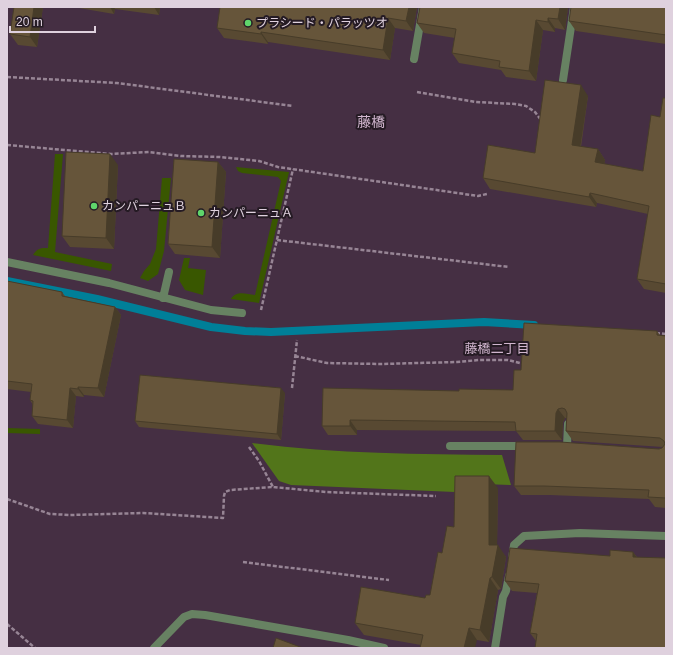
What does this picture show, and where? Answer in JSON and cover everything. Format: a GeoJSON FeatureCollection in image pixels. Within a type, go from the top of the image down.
{"type":"FeatureCollection","features":[{"type":"Feature","properties":{"kind":"lane"},"geometry":{"type":"LineString","coordinates":[[414,59],[423,7]]}},
{"type":"Feature","properties":{"kind":"lane"},"geometry":{"type":"LineString","coordinates":[[563,80],[574,7]]}},
{"type":"Feature","properties":{"kind":"lane"},"geometry":{"type":"LineString","coordinates":[[7,262],[109,283],[211,310],[242,313]]}},
{"type":"Feature","properties":{"kind":"lane"},"geometry":{"type":"LineString","coordinates":[[162,298],[169,272]]}},
{"type":"Feature","properties":{"kind":"lane"},"geometry":{"type":"LineString","coordinates":[[567,446],[568,423]]}},
{"type":"Feature","properties":{"kind":"lane"},"geometry":{"type":"LineString","coordinates":[[450,446],[530,446]]}},
{"type":"Feature","properties":{"kind":"lane"},"geometry":{"type":"LineString","coordinates":[[494,648],[514,545],[524,536],[580,533],[666,536]]}},
{"type":"Feature","properties":{"kind":"lane"},"geometry":{"type":"LineString","coordinates":[[154,648],[184,617],[192,614],[348,640],[384,648]]}},
{"type":"Feature","properties":{"kind":"path"},"geometry":{"type":"LineString","coordinates":[[7,77],[117,83],[293,106]]}},
{"type":"Feature","properties":{"kind":"path"},"geometry":{"type":"LineString","coordinates":[[417,92],[476,102],[526,106],[535,112],[542,121]]}},
{"type":"Feature","properties":{"kind":"path"},"geometry":{"type":"LineString","coordinates":[[7,145],[111,154],[149,152],[181,156],[220,157],[259,161],[278,168],[478,196],[488,194]]}},
{"type":"Feature","properties":{"kind":"path"},"geometry":{"type":"LineString","coordinates":[[259,316],[293,169]]}},
{"type":"Feature","properties":{"kind":"path"},"geometry":{"type":"LineString","coordinates":[[277,240],[509,267]]}},
{"type":"Feature","properties":{"kind":"path"},"geometry":{"type":"LineString","coordinates":[[651,333],[666,334]]}},
{"type":"Feature","properties":{"kind":"path"},"geometry":{"type":"LineString","coordinates":[[292,388],[297,340]]}},
{"type":"Feature","properties":{"kind":"path"},"geometry":{"type":"LineString","coordinates":[[295,356],[327,363],[380,364],[508,360],[526,364]]}},
{"type":"Feature","properties":{"kind":"path"},"geometry":{"type":"LineString","coordinates":[[249,447],[259,461],[273,487]]}},
{"type":"Feature","properties":{"kind":"path"},"geometry":{"type":"LineString","coordinates":[[7,499],[50,514],[70,515],[144,513],[223,518],[225,492],[230,490],[273,487],[326,492],[436,496]]}},
{"type":"Feature","properties":{"kind":"path"},"geometry":{"type":"LineString","coordinates":[[243,562],[389,580]]}},
{"type":"Feature","properties":{"kind":"path"},"geometry":{"type":"LineString","coordinates":[[7,624],[35,648]]}},
{"type":"Feature","properties":{"kind":"green space"},"geometry":{"type":"Polygon","coordinates":[[[55,154],[63,154],[55,252],[112,264],[111,271],[33,255],[39,249],[48,248],[55,154]]]}},
{"type":"Feature","properties":{"kind":"green space"},"geometry":{"type":"Polygon","coordinates":[[[236,167],[289,172],[259,303],[231,299],[236,294],[245,293],[255,295],[281,181],[278,177],[242,173],[238,171],[236,167]]]}},
{"type":"Feature","properties":{"kind":"green space"},"geometry":{"type":"Polygon","coordinates":[[[162,178],[171,178],[164,251],[158,274],[148,281],[140,278],[150,264],[156,249],[162,178]]]}},
{"type":"Feature","properties":{"kind":"green space"},"geometry":{"type":"Polygon","coordinates":[[[184,258],[190,258],[188,268],[206,270],[203,295],[185,290],[179,280],[184,258]]]}},
{"type":"Feature","properties":{"kind":"green space"},"geometry":{"type":"Polygon","coordinates":[[[7,428],[40,429],[40,434],[7,433],[7,428]]]}},
{"type":"Feature","properties":{"kind":"green space"},"geometry":{"type":"Polygon","coordinates":[[[252,443],[283,447],[408,454],[502,455],[511,485],[455,483],[455,492],[291,485],[279,481],[252,443]]]}},
{"type":"Feature","properties":{"kind":"building"},"geometry":{"type":"Polygon","coordinates":[[[14,7],[34,7],[30,37],[10,34],[14,7]]]}},
{"type":"Feature","properties":{"kind":"building"},"geometry":{"type":"Polygon","coordinates":[[[220,7],[409,7],[406,21],[388,18],[383,50],[261,32],[261,34],[217,28],[220,7]]]}},
{"type":"Feature","properties":{"kind":"building"},"geometry":{"type":"Polygon","coordinates":[[[420,7],[560,7],[558,19],[548,18],[548,22],[536,20],[529,71],[499,67],[500,61],[452,53],[456,29],[417,23],[420,7]]]}},
{"type":"Feature","properties":{"kind":"building"},"geometry":{"type":"Polygon","coordinates":[[[571,7],[666,7],[666,35],[569,21],[571,7]]]}},
{"type":"Feature","properties":{"kind":"building"},"geometry":{"type":"Polygon","coordinates":[[[545,80],[581,85],[572,145],[598,149],[595,162],[643,171],[651,115],[660,117],[663,98],[666,98],[666,284],[637,279],[649,206],[590,193],[589,197],[483,178],[488,145],[535,153],[545,80]]]}},
{"type":"Feature","properties":{"kind":"building","name":"カンパーニュＢ"},"geometry":{"type":"Polygon","coordinates":[[[66,152],[110,154],[106,238],[62,236],[66,152]]]}},
{"type":"Feature","properties":{"kind":"building","name":"カンパーニュＡ"},"geometry":{"type":"Polygon","coordinates":[[[174,159],[218,162],[212,247],[168,244],[174,159]]]}},
{"type":"Feature","properties":{"kind":"building"},"geometry":{"type":"Polygon","coordinates":[[[7,281],[62,292],[62,296],[115,307],[98,388],[70,388],[67,420],[32,416],[33,401],[30,400],[32,384],[7,381],[7,281]]]}},
{"type":"Feature","properties":{"kind":"building"},"geometry":{"type":"Polygon","coordinates":[[[524,323],[657,331],[657,335],[666,336],[666,498],[648,497],[649,490],[514,486],[516,442],[560,442],[659,449],[665,444],[660,438],[566,431],[567,413],[565,409],[562,408],[558,409],[556,413],[555,431],[516,431],[515,422],[350,420],[350,426],[322,426],[323,388],[459,391],[459,389],[513,390],[514,370],[521,370],[524,323]]]}},
{"type":"Feature","properties":{"kind":"building"},"geometry":{"type":"Polygon","coordinates":[[[140,375],[281,388],[277,434],[135,421],[140,375]]]}},
{"type":"Feature","properties":{"kind":"building"},"geometry":{"type":"Polygon","coordinates":[[[455,476],[489,476],[489,545],[498,545],[480,630],[469,628],[464,648],[420,648],[423,635],[355,623],[361,587],[425,598],[426,595],[430,595],[438,552],[442,553],[447,526],[454,527],[455,476]]]}},
{"type":"Feature","properties":{"kind":"building"},"geometry":{"type":"Polygon","coordinates":[[[510,548],[610,556],[610,550],[633,552],[633,557],[666,558],[666,648],[535,648],[537,634],[530,633],[539,584],[505,581],[510,548]]]}},
{"type":"Feature","properties":{"kind":"building"},"geometry":{"type":"Polygon","coordinates":[[[276,638],[303,648],[273,648],[276,638]]]}},
{"type":"Feature","properties":{"kind":"waterway"},"geometry":{"type":"LineString","coordinates":[[7,281],[97,299],[211,327],[245,331],[271,332],[484,322],[534,325]]}},
{"type":"Feature","properties":{"kind":"place","name":"プラシード・パラッツオ"},"geometry":{"type":"Point","coordinates":[248,23]}},
{"type":"Feature","properties":{"kind":"place","name":"カンパーニュＢ"},"geometry":{"type":"Point","coordinates":[94,206]}},
{"type":"Feature","properties":{"kind":"place","name":"カンパーニュＡ"},"geometry":{"type":"Point","coordinates":[201,213]}},
{"type":"Feature","properties":{"kind":"district","name":"藤橋"},"geometry":{"type":"Point","coordinates":[371,122]}},
{"type":"Feature","properties":{"kind":"district","name":"藤橋二丁目"},"geometry":{"type":"Point","coordinates":[497,348]}}]}
